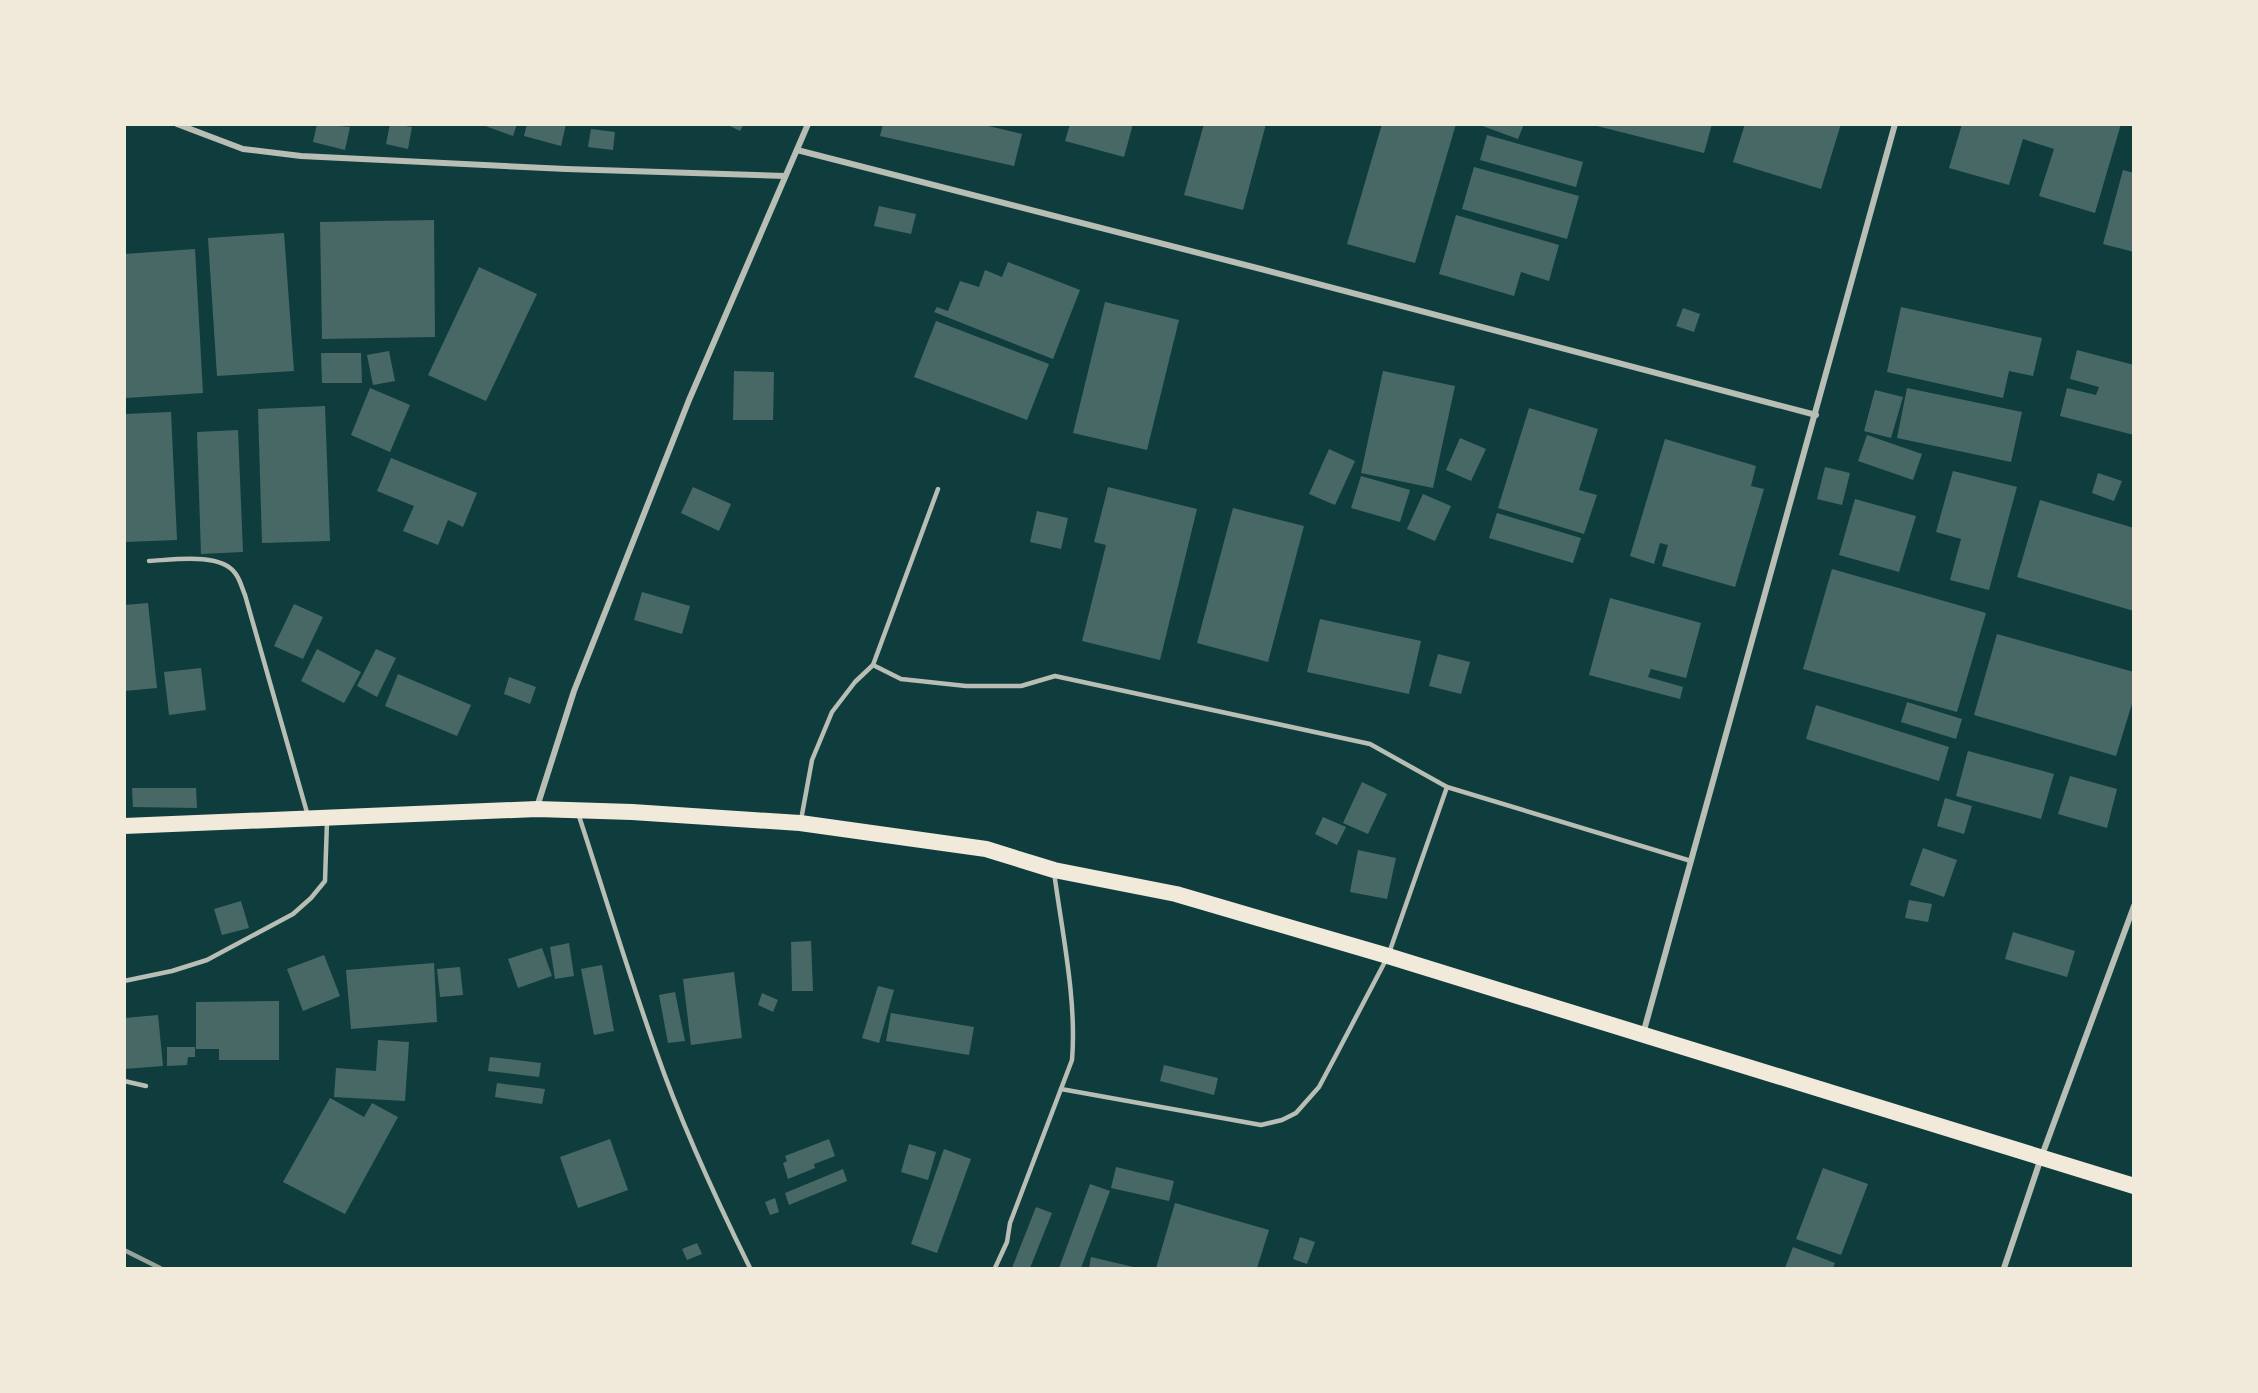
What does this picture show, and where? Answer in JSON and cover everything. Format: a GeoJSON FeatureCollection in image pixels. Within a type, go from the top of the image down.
{"type":"FeatureCollection","features":[{"type":"Feature","properties":{"kind":"highway"},"geometry":{"type":"LineString","coordinates":[[124,826],[537,809],[577,810],[800,823],[986,849],[1054,870],[1176,894],[1388,956],[2133,1186]]}},
{"type":"Feature","properties":{"kind":"street"},"geometry":{"type":"LineString","coordinates":[[177,124],[243,149],[301,156],[566,169],[785,176]]}},
{"type":"Feature","properties":{"kind":"street"},"geometry":{"type":"LineString","coordinates":[[537,809],[574,691],[680,421],[808,124]]}},
{"type":"Feature","properties":{"kind":"street"},"geometry":{"type":"LineString","coordinates":[[1643,1034],[1895,124]]}},
{"type":"Feature","properties":{"kind":"street"},"geometry":{"type":"LineString","coordinates":[[797,150],[1816,415]]}},
{"type":"Feature","properties":{"kind":"street"},"geometry":{"type":"LineString","coordinates":[[2004,1269],[2041,1158],[2133,906]]}},
{"type":"Feature","properties":{"kind":"lane"},"geometry":{"type":"LineString","coordinates":[[800,823],[812,760],[832,712],[855,682],[873,665],[938,489]]}},
{"type":"Feature","properties":{"kind":"lane"},"geometry":{"type":"LineString","coordinates":[[149,561],[208,560],[220,562],[235,572],[245,595],[309,818]]}},
{"type":"Feature","properties":{"kind":"lane"},"geometry":{"type":"LineString","coordinates":[[873,665],[901,679],[966,686],[1021,686],[1055,676],[1370,744],[1447,787],[1691,861]]}},
{"type":"Feature","properties":{"kind":"lane"},"geometry":{"type":"LineString","coordinates":[[1061,1089],[1261,1125],[1282,1120],[1296,1113],[1319,1087],[1388,956],[1447,787]]}},
{"type":"Feature","properties":{"kind":"lane"},"geometry":{"type":"LineString","coordinates":[[577,810],[660,1062],[717,1200],[750,1269]]}},
{"type":"Feature","properties":{"kind":"lane"},"geometry":{"type":"LineString","coordinates":[[124,981],[172,971],[207,960],[293,914],[325,881],[327,818]]}},
{"type":"Feature","properties":{"kind":"lane"},"geometry":{"type":"LineString","coordinates":[[995,1269],[1007,1242],[1010,1222],[1072,1060],[1074,1037],[1054,870]]}},
{"type":"Feature","properties":{"kind":"lane"},"geometry":{"type":"LineString","coordinates":[[124,1081],[146,1086]]}},
{"type":"Feature","properties":{"kind":"building"},"geometry":{"type":"Polygon","coordinates":[[[317,124],[350,127],[345,150],[313,142],[317,124]]]}},
{"type":"Feature","properties":{"kind":"building"},"geometry":{"type":"Polygon","coordinates":[[[390,124],[412,127],[408,149],[386,144],[390,124]]]}},
{"type":"Feature","properties":{"kind":"building"},"geometry":{"type":"Polygon","coordinates":[[[480,124],[517,124],[513,136],[480,124]]]}},
{"type":"Feature","properties":{"kind":"building"},"geometry":{"type":"Polygon","coordinates":[[[527,124],[566,124],[561,146],[524,136],[527,124]]]}},
{"type":"Feature","properties":{"kind":"building"},"geometry":{"type":"Polygon","coordinates":[[[726,124],[744,124],[740,131],[726,124]]]}},
{"type":"Feature","properties":{"kind":"building"},"geometry":{"type":"Polygon","coordinates":[[[883,124],[980,124],[1022,134],[1014,166],[880,136],[883,124]]]}},
{"type":"Feature","properties":{"kind":"building"},"geometry":{"type":"Polygon","coordinates":[[[1070,124],[1133,124],[1124,157],[1065,141],[1070,124]]]}},
{"type":"Feature","properties":{"kind":"building"},"geometry":{"type":"Polygon","coordinates":[[[1204,124],[1266,124],[1243,210],[1184,195],[1204,124]]]}},
{"type":"Feature","properties":{"kind":"building"},"geometry":{"type":"Polygon","coordinates":[[[1382,124],[1456,124],[1415,263],[1347,244],[1382,124]]]}},
{"type":"Feature","properties":{"kind":"building"},"geometry":{"type":"Polygon","coordinates":[[[1477,124],[1524,124],[1518,139],[1477,124]]]}},
{"type":"Feature","properties":{"kind":"building"},"geometry":{"type":"Polygon","coordinates":[[[1589,124],[1712,124],[1704,153],[1589,124]]]}},
{"type":"Feature","properties":{"kind":"building"},"geometry":{"type":"Polygon","coordinates":[[[1745,124],[1841,124],[1821,189],[1733,162],[1745,124]]]}},
{"type":"Feature","properties":{"kind":"building"},"geometry":{"type":"Polygon","coordinates":[[[1962,124],[2121,124],[2095,213],[2039,196],[2054,149],[2023,139],[2009,185],[1949,168],[1962,124]]]}},
{"type":"Feature","properties":{"kind":"building"},"geometry":{"type":"Polygon","coordinates":[[[591,129],[615,132],[613,150],[588,147],[591,129]]]}},
{"type":"Feature","properties":{"kind":"building"},"geometry":{"type":"Polygon","coordinates":[[[1487,135],[1583,162],[1576,187],[1480,160],[1487,135]]]}},
{"type":"Feature","properties":{"kind":"building"},"geometry":{"type":"Polygon","coordinates":[[[1474,167],[1579,196],[1567,239],[1462,209],[1474,167]]]}},
{"type":"Feature","properties":{"kind":"building"},"geometry":{"type":"Polygon","coordinates":[[[2123,170],[2134,173],[2134,252],[2103,244],[2123,170]]]}},
{"type":"Feature","properties":{"kind":"building"},"geometry":{"type":"Polygon","coordinates":[[[879,206],[916,214],[911,234],[874,226],[879,206]]]}},
{"type":"Feature","properties":{"kind":"building"},"geometry":{"type":"Polygon","coordinates":[[[1456,215],[1559,245],[1549,281],[1521,272],[1514,296],[1439,274],[1456,215]]]}},
{"type":"Feature","properties":{"kind":"building"},"geometry":{"type":"Polygon","coordinates":[[[434,220],[435,337],[322,339],[320,222],[434,220]]]}},
{"type":"Feature","properties":{"kind":"building"},"geometry":{"type":"Polygon","coordinates":[[[284,233],[294,371],[217,376],[208,238],[284,233]]]}},
{"type":"Feature","properties":{"kind":"building"},"geometry":{"type":"Polygon","coordinates":[[[195,249],[203,393],[126,398],[124,254],[195,249]]]}},
{"type":"Feature","properties":{"kind":"building"},"geometry":{"type":"Polygon","coordinates":[[[1008,262],[1080,290],[1053,359],[934,312],[937,307],[948,311],[960,281],[979,287],[985,270],[1002,277],[1008,262]]]}},
{"type":"Feature","properties":{"kind":"building"},"geometry":{"type":"Polygon","coordinates":[[[479,267],[537,294],[486,401],[428,375],[479,267]]]}},
{"type":"Feature","properties":{"kind":"building"},"geometry":{"type":"Polygon","coordinates":[[[1105,302],[1179,320],[1147,450],[1073,433],[1105,302]]]}},
{"type":"Feature","properties":{"kind":"building"},"geometry":{"type":"Polygon","coordinates":[[[1901,307],[2042,338],[2033,376],[2009,371],[2003,398],[1887,372],[1901,307]]]}},
{"type":"Feature","properties":{"kind":"building"},"geometry":{"type":"Polygon","coordinates":[[[1683,308],[1700,314],[1694,332],[1676,326],[1683,308]]]}},
{"type":"Feature","properties":{"kind":"building"},"geometry":{"type":"Polygon","coordinates":[[[936,321],[1049,364],[1027,420],[914,377],[936,321]]]}},
{"type":"Feature","properties":{"kind":"building"},"geometry":{"type":"Polygon","coordinates":[[[2077,350],[2134,365],[2134,435],[2060,416],[2067,388],[2096,395],[2099,387],[2070,379],[2077,350]]]}},
{"type":"Feature","properties":{"kind":"building"},"geometry":{"type":"Polygon","coordinates":[[[389,351],[395,381],[373,385],[367,355],[389,351]]]}},
{"type":"Feature","properties":{"kind":"building"},"geometry":{"type":"Polygon","coordinates":[[[321,353],[361,353],[362,383],[322,383],[321,353]]]}},
{"type":"Feature","properties":{"kind":"building"},"geometry":{"type":"Polygon","coordinates":[[[734,371],[774,372],[773,420],[733,420],[734,371]]]}},
{"type":"Feature","properties":{"kind":"building"},"geometry":{"type":"Polygon","coordinates":[[[1383,371],[1455,386],[1433,488],[1361,473],[1383,371]]]}},
{"type":"Feature","properties":{"kind":"building"},"geometry":{"type":"Polygon","coordinates":[[[370,388],[410,405],[390,452],[351,435],[370,388]]]}},
{"type":"Feature","properties":{"kind":"building"},"geometry":{"type":"Polygon","coordinates":[[[1907,388],[2022,412],[2011,462],[1897,438],[1907,388]]]}},
{"type":"Feature","properties":{"kind":"building"},"geometry":{"type":"Polygon","coordinates":[[[1875,390],[1903,397],[1891,438],[1864,431],[1875,390]]]}},
{"type":"Feature","properties":{"kind":"building"},"geometry":{"type":"Polygon","coordinates":[[[325,406],[330,541],[262,543],[258,409],[325,406]]]}},
{"type":"Feature","properties":{"kind":"building"},"geometry":{"type":"Polygon","coordinates":[[[1529,408],[1598,429],[1579,490],[1597,495],[1584,534],[1498,508],[1529,408]]]}},
{"type":"Feature","properties":{"kind":"building"},"geometry":{"type":"Polygon","coordinates":[[[171,412],[177,540],[124,542],[124,414],[171,412]]]}},
{"type":"Feature","properties":{"kind":"building"},"geometry":{"type":"Polygon","coordinates":[[[238,430],[243,552],[201,554],[197,432],[238,430]]]}},
{"type":"Feature","properties":{"kind":"building"},"geometry":{"type":"Polygon","coordinates":[[[1867,435],[1922,454],[1913,480],[1858,461],[1867,435]]]}},
{"type":"Feature","properties":{"kind":"building"},"geometry":{"type":"Polygon","coordinates":[[[1460,438],[1486,449],[1471,481],[1446,470],[1460,438]]]}},
{"type":"Feature","properties":{"kind":"building"},"geometry":{"type":"Polygon","coordinates":[[[1665,439],[1756,466],[1751,486],[1764,489],[1735,587],[1662,566],[1668,545],[1660,543],[1654,564],[1630,556],[1665,439]]]}},
{"type":"Feature","properties":{"kind":"building"},"geometry":{"type":"Polygon","coordinates":[[[1329,449],[1355,461],[1335,505],[1309,494],[1329,449]]]}},
{"type":"Feature","properties":{"kind":"building"},"geometry":{"type":"Polygon","coordinates":[[[391,458],[477,493],[463,527],[448,520],[438,545],[403,531],[414,506],[377,491],[391,458]]]}},
{"type":"Feature","properties":{"kind":"building"},"geometry":{"type":"Polygon","coordinates":[[[1825,467],[1850,473],[1842,505],[1817,499],[1825,467]]]}},
{"type":"Feature","properties":{"kind":"building"},"geometry":{"type":"Polygon","coordinates":[[[1953,471],[2017,487],[1989,590],[1950,580],[1961,539],[1936,532],[1953,471]]]}},
{"type":"Feature","properties":{"kind":"building"},"geometry":{"type":"Polygon","coordinates":[[[2098,473],[2122,481],[2114,501],[2092,493],[2098,473]]]}},
{"type":"Feature","properties":{"kind":"building"},"geometry":{"type":"Polygon","coordinates":[[[1361,476],[1410,490],[1400,522],[1351,508],[1361,476]]]}},
{"type":"Feature","properties":{"kind":"building"},"geometry":{"type":"Polygon","coordinates":[[[693,487],[731,504],[719,531],[681,513],[693,487]]]}},
{"type":"Feature","properties":{"kind":"building"},"geometry":{"type":"Polygon","coordinates":[[[1108,487],[1197,509],[1160,660],[1082,641],[1106,545],[1094,542],[1108,487]]]}},
{"type":"Feature","properties":{"kind":"building"},"geometry":{"type":"Polygon","coordinates":[[[1423,494],[1451,506],[1435,541],[1407,529],[1423,494]]]}},
{"type":"Feature","properties":{"kind":"building"},"geometry":{"type":"Polygon","coordinates":[[[1855,499],[1916,516],[1899,572],[1839,555],[1855,499]]]}},
{"type":"Feature","properties":{"kind":"building"},"geometry":{"type":"Polygon","coordinates":[[[2040,500],[2134,528],[2134,611],[2017,577],[2040,500]]]}},
{"type":"Feature","properties":{"kind":"building"},"geometry":{"type":"Polygon","coordinates":[[[1233,508],[1304,526],[1268,662],[1197,643],[1233,508]]]}},
{"type":"Feature","properties":{"kind":"building"},"geometry":{"type":"Polygon","coordinates":[[[1037,511],[1068,518],[1061,549],[1030,542],[1037,511]]]}},
{"type":"Feature","properties":{"kind":"building"},"geometry":{"type":"Polygon","coordinates":[[[1497,513],[1581,538],[1573,563],[1489,538],[1497,513]]]}},
{"type":"Feature","properties":{"kind":"building"},"geometry":{"type":"Polygon","coordinates":[[[1832,569],[1986,613],[1957,712],[1803,669],[1832,569]]]}},
{"type":"Feature","properties":{"kind":"building"},"geometry":{"type":"Polygon","coordinates":[[[642,592],[690,606],[682,634],[634,620],[642,592]]]}},
{"type":"Feature","properties":{"kind":"building"},"geometry":{"type":"Polygon","coordinates":[[[1610,598],[1701,623],[1686,678],[1651,669],[1648,677],[1683,687],[1680,699],[1589,675],[1610,598]]]}},
{"type":"Feature","properties":{"kind":"building"},"geometry":{"type":"Polygon","coordinates":[[[148,603],[157,688],[124,691],[124,605],[148,603]]]}},
{"type":"Feature","properties":{"kind":"building"},"geometry":{"type":"Polygon","coordinates":[[[294,604],[323,617],[303,659],[274,646],[294,604]]]}},
{"type":"Feature","properties":{"kind":"building"},"geometry":{"type":"Polygon","coordinates":[[[1320,619],[1421,641],[1409,694],[1307,672],[1320,619]]]}},
{"type":"Feature","properties":{"kind":"building"},"geometry":{"type":"Polygon","coordinates":[[[1997,634],[2134,672],[2134,697],[2116,756],[1974,715],[1997,634]]]}},
{"type":"Feature","properties":{"kind":"building"},"geometry":{"type":"Polygon","coordinates":[[[317,649],[361,672],[344,703],[301,681],[317,649]]]}},
{"type":"Feature","properties":{"kind":"building"},"geometry":{"type":"Polygon","coordinates":[[[376,649],[396,658],[377,697],[357,686],[376,649]]]}},
{"type":"Feature","properties":{"kind":"building"},"geometry":{"type":"Polygon","coordinates":[[[1438,654],[1470,662],[1461,694],[1429,686],[1438,654]]]}},
{"type":"Feature","properties":{"kind":"building"},"geometry":{"type":"Polygon","coordinates":[[[201,668],[206,710],[169,715],[164,672],[201,668]]]}},
{"type":"Feature","properties":{"kind":"building"},"geometry":{"type":"Polygon","coordinates":[[[398,674],[471,705],[457,736],[385,706],[398,674]]]}},
{"type":"Feature","properties":{"kind":"building"},"geometry":{"type":"Polygon","coordinates":[[[509,677],[536,687],[530,704],[504,694],[509,677]]]}},
{"type":"Feature","properties":{"kind":"building"},"geometry":{"type":"Polygon","coordinates":[[[1907,702],[1962,719],[1956,739],[1901,722],[1907,702]]]}},
{"type":"Feature","properties":{"kind":"building"},"geometry":{"type":"Polygon","coordinates":[[[1816,705],[1949,747],[1939,781],[1806,739],[1816,705]]]}},
{"type":"Feature","properties":{"kind":"building"},"geometry":{"type":"Polygon","coordinates":[[[1968,751],[2054,774],[2041,819],[1956,796],[1968,751]]]}},
{"type":"Feature","properties":{"kind":"building"},"geometry":{"type":"Polygon","coordinates":[[[2070,776],[2117,789],[2107,828],[2058,814],[2070,776]]]}},
{"type":"Feature","properties":{"kind":"building"},"geometry":{"type":"Polygon","coordinates":[[[1362,782],[1387,794],[1368,834],[1343,823],[1362,782]]]}},
{"type":"Feature","properties":{"kind":"building"},"geometry":{"type":"Polygon","coordinates":[[[132,788],[196,788],[197,808],[133,807],[132,788]]]}},
{"type":"Feature","properties":{"kind":"building"},"geometry":{"type":"Polygon","coordinates":[[[1945,798],[1972,806],[1964,834],[1937,826],[1945,798]]]}},
{"type":"Feature","properties":{"kind":"building"},"geometry":{"type":"Polygon","coordinates":[[[1323,817],[1346,827],[1337,845],[1315,834],[1323,817]]]}},
{"type":"Feature","properties":{"kind":"building"},"geometry":{"type":"Polygon","coordinates":[[[1923,848],[1957,860],[1944,897],[1910,885],[1923,848]]]}},
{"type":"Feature","properties":{"kind":"building"},"geometry":{"type":"Polygon","coordinates":[[[1358,850],[1396,858],[1387,899],[1350,892],[1358,850]]]}},
{"type":"Feature","properties":{"kind":"building"},"geometry":{"type":"Polygon","coordinates":[[[1909,900],[1932,904],[1928,922],[1905,918],[1909,900]]]}},
{"type":"Feature","properties":{"kind":"building"},"geometry":{"type":"Polygon","coordinates":[[[241,901],[249,928],[222,935],[214,909],[241,901]]]}},
{"type":"Feature","properties":{"kind":"building"},"geometry":{"type":"Polygon","coordinates":[[[2013,932],[2075,951],[2067,977],[2005,959],[2013,932]]]}},
{"type":"Feature","properties":{"kind":"building"},"geometry":{"type":"Polygon","coordinates":[[[811,941],[813,991],[792,991],[791,942],[811,941]]]}},
{"type":"Feature","properties":{"kind":"building"},"geometry":{"type":"Polygon","coordinates":[[[569,943],[574,976],[555,979],[550,947],[569,943]]]}},
{"type":"Feature","properties":{"kind":"building"},"geometry":{"type":"Polygon","coordinates":[[[542,948],[552,976],[518,988],[508,959],[542,948]]]}},
{"type":"Feature","properties":{"kind":"building"},"geometry":{"type":"Polygon","coordinates":[[[324,955],[340,996],[303,1011],[287,969],[324,955]]]}},
{"type":"Feature","properties":{"kind":"building"},"geometry":{"type":"Polygon","coordinates":[[[434,963],[437,1022],[351,1029],[346,970],[434,963]]]}},
{"type":"Feature","properties":{"kind":"building"},"geometry":{"type":"Polygon","coordinates":[[[602,965],[614,1031],[594,1035],[581,969],[602,965]]]}},
{"type":"Feature","properties":{"kind":"building"},"geometry":{"type":"Polygon","coordinates":[[[460,967],[463,995],[440,997],[437,969],[460,967]]]}},
{"type":"Feature","properties":{"kind":"building"},"geometry":{"type":"Polygon","coordinates":[[[734,972],[742,1038],[691,1045],[683,979],[734,972]]]}},
{"type":"Feature","properties":{"kind":"building"},"geometry":{"type":"Polygon","coordinates":[[[878,986],[894,990],[879,1043],[862,1038],[878,986]]]}},
{"type":"Feature","properties":{"kind":"building"},"geometry":{"type":"Polygon","coordinates":[[[675,992],[685,1041],[668,1043],[659,995],[675,992]]]}},
{"type":"Feature","properties":{"kind":"building"},"geometry":{"type":"Polygon","coordinates":[[[762,993],[778,1000],[773,1012],[758,1005],[762,993]]]}},
{"type":"Feature","properties":{"kind":"building"},"geometry":{"type":"Polygon","coordinates":[[[279,1001],[279,1060],[219,1060],[219,1049],[196,1049],[196,1002],[279,1001]]]}},
{"type":"Feature","properties":{"kind":"building"},"geometry":{"type":"Polygon","coordinates":[[[891,1013],[974,1027],[969,1055],[886,1041],[891,1013]]]}},
{"type":"Feature","properties":{"kind":"building"},"geometry":{"type":"Polygon","coordinates":[[[158,1015],[163,1066],[124,1069],[124,1018],[158,1015]]]}},
{"type":"Feature","properties":{"kind":"building"},"geometry":{"type":"Polygon","coordinates":[[[378,1040],[409,1042],[405,1101],[334,1097],[336,1068],[376,1071],[378,1040]]]}},
{"type":"Feature","properties":{"kind":"building"},"geometry":{"type":"Polygon","coordinates":[[[167,1047],[195,1047],[195,1057],[188,1057],[187,1065],[167,1066],[167,1047]]]}},
{"type":"Feature","properties":{"kind":"building"},"geometry":{"type":"Polygon","coordinates":[[[490,1057],[541,1063],[539,1077],[488,1071],[490,1057]]]}},
{"type":"Feature","properties":{"kind":"building"},"geometry":{"type":"Polygon","coordinates":[[[1164,1065],[1218,1078],[1214,1095],[1160,1081],[1164,1065]]]}},
{"type":"Feature","properties":{"kind":"building"},"geometry":{"type":"Polygon","coordinates":[[[497,1083],[545,1089],[542,1104],[495,1097],[497,1083]]]}},
{"type":"Feature","properties":{"kind":"building"},"geometry":{"type":"Polygon","coordinates":[[[330,1098],[364,1117],[372,1103],[398,1117],[345,1214],[283,1182],[330,1098]]]}},
{"type":"Feature","properties":{"kind":"building"},"geometry":{"type":"Polygon","coordinates":[[[610,1139],[628,1190],[578,1208],[560,1157],[610,1139]]]}},
{"type":"Feature","properties":{"kind":"building"},"geometry":{"type":"Polygon","coordinates":[[[829,1139],[835,1156],[814,1164],[815,1168],[788,1179],[783,1163],[787,1161],[785,1156],[829,1139]]]}},
{"type":"Feature","properties":{"kind":"building"},"geometry":{"type":"Polygon","coordinates":[[[909,1144],[936,1152],[928,1180],[901,1172],[909,1144]]]}},
{"type":"Feature","properties":{"kind":"building"},"geometry":{"type":"Polygon","coordinates":[[[944,1149],[971,1159],[937,1253],[911,1244],[944,1149]]]}},
{"type":"Feature","properties":{"kind":"building"},"geometry":{"type":"Polygon","coordinates":[[[1116,1167],[1174,1181],[1169,1201],[1111,1188],[1116,1167]]]}},
{"type":"Feature","properties":{"kind":"building"},"geometry":{"type":"Polygon","coordinates":[[[1823,1168],[1868,1184],[1841,1255],[1796,1239],[1823,1168]]]}},
{"type":"Feature","properties":{"kind":"building"},"geometry":{"type":"Polygon","coordinates":[[[843,1169],[847,1181],[789,1205],[785,1193],[843,1169]]]}},
{"type":"Feature","properties":{"kind":"building"},"geometry":{"type":"Polygon","coordinates":[[[1090,1184],[1110,1191],[1081,1268],[1059,1268],[1090,1184]]]}},
{"type":"Feature","properties":{"kind":"building"},"geometry":{"type":"Polygon","coordinates":[[[775,1198],[779,1212],[770,1215],[765,1202],[775,1198]]]}},
{"type":"Feature","properties":{"kind":"building"},"geometry":{"type":"Polygon","coordinates":[[[1175,1203],[1269,1230],[1257,1268],[1156,1268],[1175,1203]]]}},
{"type":"Feature","properties":{"kind":"building"},"geometry":{"type":"Polygon","coordinates":[[[1036,1207],[1052,1213],[1030,1268],[1012,1268],[1036,1207]]]}},
{"type":"Feature","properties":{"kind":"building"},"geometry":{"type":"Polygon","coordinates":[[[1300,1237],[1315,1242],[1307,1264],[1293,1259],[1300,1237]]]}},
{"type":"Feature","properties":{"kind":"building"},"geometry":{"type":"Polygon","coordinates":[[[697,1243],[702,1254],[687,1260],[682,1249],[697,1243]]]}},
{"type":"Feature","properties":{"kind":"building"},"geometry":{"type":"Polygon","coordinates":[[[1793,1247],[1835,1263],[1833,1268],[1785,1268],[1793,1247]]]}},
{"type":"Feature","properties":{"kind":"building"},"geometry":{"type":"Polygon","coordinates":[[[1091,1257],[1138,1268],[1089,1268],[1091,1257]]]}},
{"type":"Feature","properties":{"kind":"railway"},"geometry":{"type":"LineString","coordinates":[[124,1250],[160,1268]]}}]}
